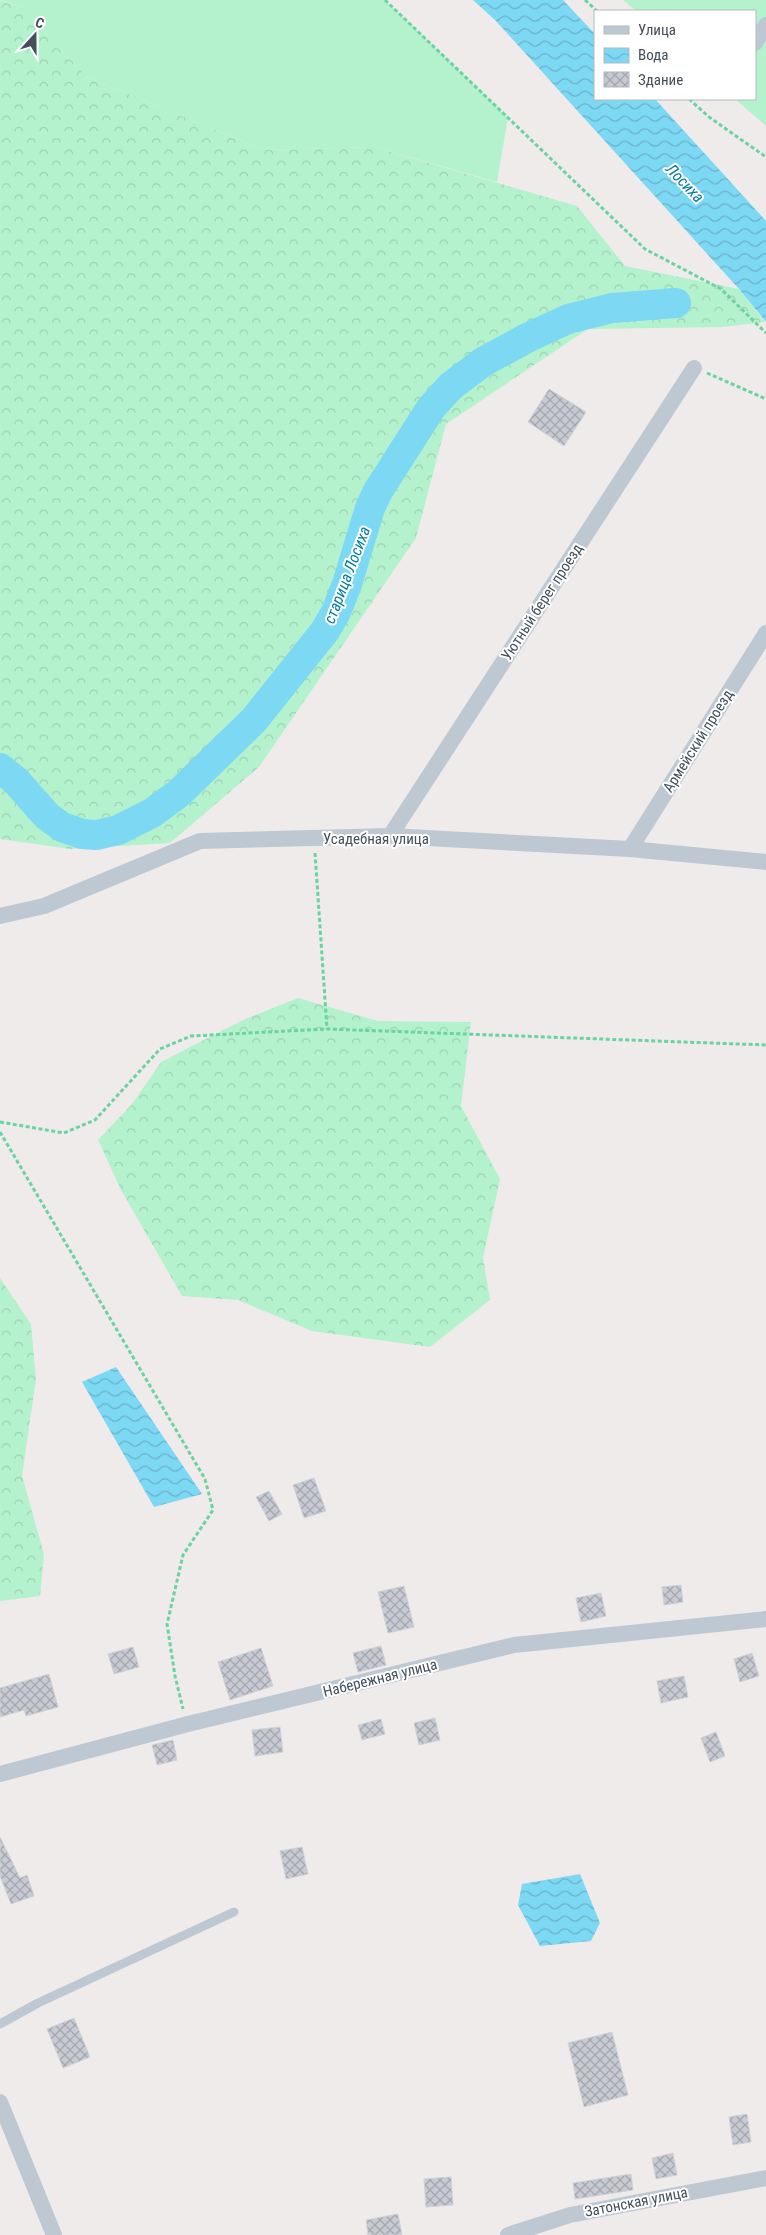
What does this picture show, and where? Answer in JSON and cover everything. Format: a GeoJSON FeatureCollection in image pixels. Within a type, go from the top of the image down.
{"type":"FeatureCollection","features":[{"type":"Feature","properties":{"kind":"street"},"geometry":{"type":"LineString","coordinates":[[756,41],[766,25]]}},
{"type":"Feature","properties":{"kind":"street","name":"Уютный берег проезд"},"geometry":{"type":"LineString","coordinates":[[390,836],[694,368]]}},
{"type":"Feature","properties":{"kind":"street","name":"Армейский проезд"},"geometry":{"type":"LineString","coordinates":[[630,849],[766,633]]}},
{"type":"Feature","properties":{"kind":"street","name":"Усадебная улица"},"geometry":{"type":"LineString","coordinates":[[0,916],[44,906],[200,840],[390,836],[630,849],[766,862]]}},
{"type":"Feature","properties":{"kind":"street","name":"Набережная улица"},"geometry":{"type":"LineString","coordinates":[[0,1774],[188,1724],[514,1645],[766,1619]]}},
{"type":"Feature","properties":{"kind":"street"},"geometry":{"type":"LineString","coordinates":[[0,2102],[54,2235]]}},
{"type":"Feature","properties":{"kind":"street","name":"Затонская улица"},"geometry":{"type":"LineString","coordinates":[[508,2235],[570,2215],[766,2178]]}},
{"type":"Feature","properties":{"kind":"lane"},"geometry":{"type":"LineString","coordinates":[[0,2024],[38,2003],[234,1912]]}},
{"type":"Feature","properties":{"kind":"path"},"geometry":{"type":"LineString","coordinates":[[385,0],[645,248],[721,289],[766,333]]}},
{"type":"Feature","properties":{"kind":"path"},"geometry":{"type":"LineString","coordinates":[[585,0],[596,10]]}},
{"type":"Feature","properties":{"kind":"path"},"geometry":{"type":"LineString","coordinates":[[691,100],[709,117],[766,157]]}},
{"type":"Feature","properties":{"kind":"path"},"geometry":{"type":"LineString","coordinates":[[694,368],[766,399]]}},
{"type":"Feature","properties":{"kind":"path"},"geometry":{"type":"LineString","coordinates":[[314,839],[327,1029]]}},
{"type":"Feature","properties":{"kind":"path"},"geometry":{"type":"LineString","coordinates":[[0,1122],[64,1133],[95,1120],[160,1049],[191,1036],[327,1029],[766,1044]]}},
{"type":"Feature","properties":{"kind":"path"},"geometry":{"type":"LineString","coordinates":[[0,1132],[205,1479],[213,1510],[183,1555],[167,1624],[175,1676],[188,1724]]}},
{"type":"Feature","properties":{"kind":"green space"},"geometry":{"type":"Polygon","coordinates":[[[0,0],[22,8],[87,77],[264,150],[374,147],[577,206],[625,266],[739,289],[765,322],[724,327],[588,329],[446,424],[416,538],[259,767],[170,843],[70,849],[0,839],[0,0]]]}},
{"type":"Feature","properties":{"kind":"green space"},"geometry":{"type":"Polygon","coordinates":[[[2,0],[385,0],[508,117],[497,182],[374,147],[264,150],[87,77],[22,8],[2,0]]]}},
{"type":"Feature","properties":{"kind":"green space"},"geometry":{"type":"Polygon","coordinates":[[[623,0],[766,0],[766,126],[736,100],[756,100],[756,10],[635,10],[623,0]]]}},
{"type":"Feature","properties":{"kind":"green space"},"geometry":{"type":"Polygon","coordinates":[[[298,998],[378,1021],[471,1022],[461,1106],[500,1179],[483,1258],[490,1300],[430,1347],[312,1331],[238,1300],[182,1296],[121,1190],[98,1140],[132,1104],[161,1062],[243,1020],[298,998]]]}},
{"type":"Feature","properties":{"kind":"green space"},"geometry":{"type":"Polygon","coordinates":[[[0,1278],[31,1324],[36,1379],[22,1476],[44,1554],[40,1596],[0,1601],[0,1278]]]}},
{"type":"Feature","properties":{"kind":"water","name":"Лосиха"},"geometry":{"type":"Polygon","coordinates":[[[473,0],[563,0],[594,33],[594,100],[656,100],[766,221],[766,322],[739,289],[495,20],[473,0]]]}},
{"type":"Feature","properties":{"kind":"water"},"geometry":{"type":"Polygon","coordinates":[[[116,1367],[202,1494],[154,1507],[82,1382],[116,1367]]]}},
{"type":"Feature","properties":{"kind":"water"},"geometry":{"type":"Polygon","coordinates":[[[580,1874],[600,1923],[591,1941],[540,1946],[518,1905],[522,1884],[580,1874]]]}},
{"type":"Feature","properties":{"kind":"building"},"geometry":{"type":"Polygon","coordinates":[[[549,389],[586,412],[564,446],[528,422],[549,389]]]}},
{"type":"Feature","properties":{"kind":"building"},"geometry":{"type":"Polygon","coordinates":[[[314,1478],[326,1511],[304,1518],[293,1485],[314,1478]]]}},
{"type":"Feature","properties":{"kind":"building"},"geometry":{"type":"Polygon","coordinates":[[[269,1491],[282,1514],[269,1521],[256,1497],[269,1491]]]}},
{"type":"Feature","properties":{"kind":"building"},"geometry":{"type":"Polygon","coordinates":[[[681,1585],[683,1602],[664,1605],[662,1587],[681,1585]]]}},
{"type":"Feature","properties":{"kind":"building"},"geometry":{"type":"Polygon","coordinates":[[[404,1586],[414,1627],[388,1633],[378,1592],[404,1586]]]}},
{"type":"Feature","properties":{"kind":"building"},"geometry":{"type":"Polygon","coordinates":[[[601,1593],[606,1616],[581,1622],[576,1598],[601,1593]]]}},
{"type":"Feature","properties":{"kind":"building"},"geometry":{"type":"Polygon","coordinates":[[[381,1646],[386,1665],[358,1672],[353,1653],[381,1646]]]}},
{"type":"Feature","properties":{"kind":"building"},"geometry":{"type":"Polygon","coordinates":[[[133,1647],[139,1667],[114,1674],[108,1654],[133,1647]]]}},
{"type":"Feature","properties":{"kind":"building"},"geometry":{"type":"Polygon","coordinates":[[[261,1648],[273,1686],[230,1700],[218,1662],[261,1648]]]}},
{"type":"Feature","properties":{"kind":"building"},"geometry":{"type":"Polygon","coordinates":[[[752,1653],[759,1676],[740,1682],[734,1659],[752,1653]]]}},
{"type":"Feature","properties":{"kind":"building"},"geometry":{"type":"Polygon","coordinates":[[[49,1674],[58,1707],[26,1716],[24,1710],[0,1717],[0,1688],[49,1674]]]}},
{"type":"Feature","properties":{"kind":"building"},"geometry":{"type":"Polygon","coordinates":[[[684,1676],[688,1697],[661,1703],[657,1681],[684,1676]]]}},
{"type":"Feature","properties":{"kind":"building"},"geometry":{"type":"Polygon","coordinates":[[[435,1718],[440,1740],[419,1745],[414,1723],[435,1718]]]}},
{"type":"Feature","properties":{"kind":"building"},"geometry":{"type":"Polygon","coordinates":[[[381,1719],[385,1734],[362,1740],[358,1725],[381,1719]]]}},
{"type":"Feature","properties":{"kind":"building"},"geometry":{"type":"Polygon","coordinates":[[[280,1727],[283,1752],[255,1756],[252,1730],[280,1727]]]}},
{"type":"Feature","properties":{"kind":"building"},"geometry":{"type":"Polygon","coordinates":[[[716,1732],[725,1756],[710,1762],[701,1738],[716,1732]]]}},
{"type":"Feature","properties":{"kind":"building"},"geometry":{"type":"Polygon","coordinates":[[[173,1740],[177,1760],[157,1765],[152,1745],[173,1740]]]}},
{"type":"Feature","properties":{"kind":"building"},"geometry":{"type":"Polygon","coordinates":[[[0,1837],[20,1878],[27,1875],[34,1896],[11,1904],[0,1876],[0,1837]]]}},
{"type":"Feature","properties":{"kind":"building"},"geometry":{"type":"Polygon","coordinates":[[[302,1847],[308,1874],[286,1879],[280,1851],[302,1847]]]}},
{"type":"Feature","properties":{"kind":"building"},"geometry":{"type":"Polygon","coordinates":[[[74,2018],[90,2057],[63,2068],[47,2029],[74,2018]]]}},
{"type":"Feature","properties":{"kind":"building"},"geometry":{"type":"Polygon","coordinates":[[[612,2032],[628,2095],[584,2107],[568,2043],[612,2032]]]}},
{"type":"Feature","properties":{"kind":"building"},"geometry":{"type":"Polygon","coordinates":[[[747,2114],[751,2142],[733,2145],[729,2117],[747,2114]]]}},
{"type":"Feature","properties":{"kind":"building"},"geometry":{"type":"Polygon","coordinates":[[[673,2153],[677,2175],[656,2179],[652,2158],[673,2153]]]}},
{"type":"Feature","properties":{"kind":"building"},"geometry":{"type":"Polygon","coordinates":[[[631,2174],[633,2190],[575,2199],[573,2183],[631,2174]]]}},
{"type":"Feature","properties":{"kind":"building"},"geometry":{"type":"Polygon","coordinates":[[[451,2177],[453,2205],[426,2207],[424,2179],[451,2177]]]}},
{"type":"Feature","properties":{"kind":"building"},"geometry":{"type":"Polygon","coordinates":[[[398,2214],[402,2235],[368,2235],[366,2220],[398,2214]]]}},
{"type":"Feature","properties":{"kind":"waterway","name":"старица Лосиха"},"geometry":{"type":"LineString","coordinates":[[0,768],[16,781],[47,816],[62,827],[82,834],[97,835],[118,830],[152,813],[179,793],[254,720],[325,631],[336,612],[347,584],[370,508],[378,491],[431,408],[451,386],[483,362],[527,338],[568,319],[612,308],[676,303]]}}]}
